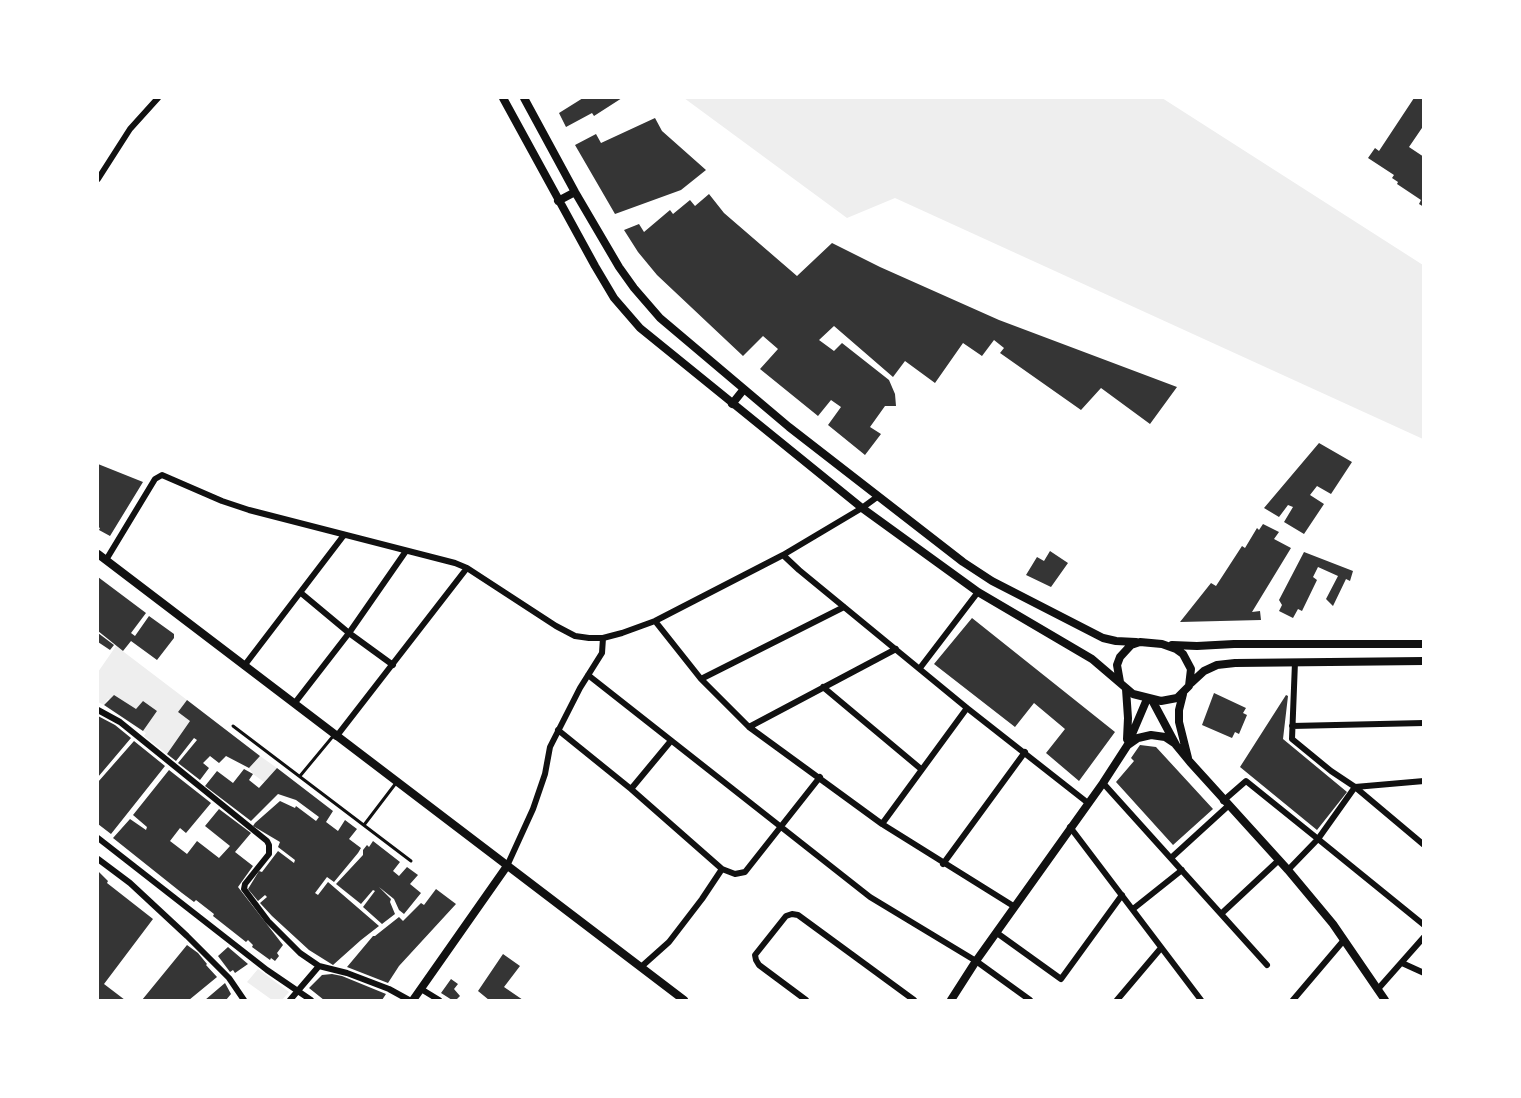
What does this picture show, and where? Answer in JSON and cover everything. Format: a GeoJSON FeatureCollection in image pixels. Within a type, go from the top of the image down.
{"type":"FeatureCollection","features":[{"type":"Feature","properties":{"kind":"main road"},"geometry":{"type":"LineString","coordinates":[[503,98],[595,266],[627,314],[640,328],[862,508],[978,592],[1074,647],[1123,686],[1149,699],[1170,700],[1186,689],[1197,676],[1217,665],[1295,662],[1424,662]]}},
{"type":"Feature","properties":{"kind":"main road"},"geometry":{"type":"LineString","coordinates":[[524,98],[574,192],[619,267],[660,318],[877,497],[992,581],[1103,638],[1116,641],[1197,646],[1424,644]]}},
{"type":"Feature","properties":{"kind":"main road"},"geometry":{"type":"LineString","coordinates":[[558,201],[574,192]]}},
{"type":"Feature","properties":{"kind":"main road"},"geometry":{"type":"LineString","coordinates":[[732,404],[744,389]]}},
{"type":"Feature","properties":{"kind":"main road"},"geometry":{"type":"LineString","coordinates":[[1123,686],[1118,674],[1120,657],[1131,645],[1140,642]]}},
{"type":"Feature","properties":{"kind":"main road"},"geometry":{"type":"LineString","coordinates":[[1162,644],[1176,649],[1188,661],[1191,669],[1186,689]]}},
{"type":"Feature","properties":{"kind":"street"},"geometry":{"type":"LineString","coordinates":[[98,179],[130,129],[158,98]]}},
{"type":"Feature","properties":{"kind":"street"},"geometry":{"type":"LineString","coordinates":[[106,560],[155,479],[162,475],[249,510],[467,568],[575,636],[603,638],[655,621],[783,555],[877,497]]}},
{"type":"Feature","properties":{"kind":"street"},"geometry":{"type":"LineString","coordinates":[[244,666],[344,535]]}},
{"type":"Feature","properties":{"kind":"street"},"geometry":{"type":"LineString","coordinates":[[294,704],[350,633],[406,550]]}},
{"type":"Feature","properties":{"kind":"street"},"geometry":{"type":"LineString","coordinates":[[98,554],[684,1000]]}},
{"type":"Feature","properties":{"kind":"street"},"geometry":{"type":"LineString","coordinates":[[783,555],[968,708],[1088,803]]}},
{"type":"Feature","properties":{"kind":"street"},"geometry":{"type":"LineString","coordinates":[[335,736],[467,568]]}},
{"type":"Feature","properties":{"kind":"street"},"geometry":{"type":"LineString","coordinates":[[920,668],[978,592]]}},
{"type":"Feature","properties":{"kind":"street"},"geometry":{"type":"LineString","coordinates":[[301,593],[393,665]]}},
{"type":"Feature","properties":{"kind":"street"},"geometry":{"type":"LineString","coordinates":[[701,679],[844,607]]}},
{"type":"Feature","properties":{"kind":"street"},"geometry":{"type":"LineString","coordinates":[[655,621],[701,679],[749,727],[882,824],[1015,907]]}},
{"type":"Feature","properties":{"kind":"street"},"geometry":{"type":"LineString","coordinates":[[98,710],[120,722],[267,841],[269,854],[245,884],[244,889],[268,921],[300,953],[319,966],[358,977],[411,1000],[507,866],[533,809],[550,747],[602,653],[603,638]]}},
{"type":"Feature","properties":{"kind":"street"},"geometry":{"type":"LineString","coordinates":[[749,727],[896,649]]}},
{"type":"Feature","properties":{"kind":"street"},"geometry":{"type":"LineString","coordinates":[[1295,662],[1292,739],[1424,845]]}},
{"type":"Feature","properties":{"kind":"street"},"geometry":{"type":"LineString","coordinates":[[588,675],[670,742],[870,897],[976,961],[1030,1000]]}},
{"type":"Feature","properties":{"kind":"street"},"geometry":{"type":"LineString","coordinates":[[1123,686],[1128,718],[1127,746]]}},
{"type":"Feature","properties":{"kind":"street"},"geometry":{"type":"LineString","coordinates":[[823,687],[921,769]]}},
{"type":"Feature","properties":{"kind":"street"},"geometry":{"type":"LineString","coordinates":[[1186,689],[1180,701],[1179,722],[1190,762]]}},
{"type":"Feature","properties":{"kind":"street"},"geometry":{"type":"LineString","coordinates":[[1149,699],[1176,745],[1226,804],[1288,870],[1344,940],[1385,1000]]}},
{"type":"Feature","properties":{"kind":"street"},"geometry":{"type":"LineString","coordinates":[[951,1000],[976,961],[1103,783],[1127,746],[1149,699]]}},
{"type":"Feature","properties":{"kind":"street"},"geometry":{"type":"LineString","coordinates":[[882,824],[968,708]]}},
{"type":"Feature","properties":{"kind":"street"},"geometry":{"type":"LineString","coordinates":[[1292,726],[1424,723]]}},
{"type":"Feature","properties":{"kind":"street"},"geometry":{"type":"LineString","coordinates":[[558,730],[631,789],[722,870],[735,874],[745,872],[820,777]]}},
{"type":"Feature","properties":{"kind":"street"},"geometry":{"type":"LineString","coordinates":[[1127,746],[1138,738],[1151,735],[1165,737],[1176,745]]}},
{"type":"Feature","properties":{"kind":"street"},"geometry":{"type":"LineString","coordinates":[[631,789],[670,742]]}},
{"type":"Feature","properties":{"kind":"street"},"geometry":{"type":"LineString","coordinates":[[943,864],[1025,752]]}},
{"type":"Feature","properties":{"kind":"street"},"geometry":{"type":"LineString","coordinates":[[1171,858],[1246,781],[1424,925]]}},
{"type":"Feature","properties":{"kind":"street"},"geometry":{"type":"LineString","coordinates":[[1354,787],[1424,781]]}},
{"type":"Feature","properties":{"kind":"street"},"geometry":{"type":"LineString","coordinates":[[1103,783],[1267,965]]}},
{"type":"Feature","properties":{"kind":"street"},"geometry":{"type":"LineString","coordinates":[[1288,870],[1318,839],[1354,787]]}},
{"type":"Feature","properties":{"kind":"street"},"geometry":{"type":"LineString","coordinates":[[1070,827],[1201,1000]]}},
{"type":"Feature","properties":{"kind":"street"},"geometry":{"type":"LineString","coordinates":[[98,838],[267,970],[311,1000]]}},
{"type":"Feature","properties":{"kind":"street"},"geometry":{"type":"LineString","coordinates":[[98,860],[130,883],[187,936],[229,978],[244,1000]]}},
{"type":"Feature","properties":{"kind":"street"},"geometry":{"type":"LineString","coordinates":[[1221,914],[1279,860]]}},
{"type":"Feature","properties":{"kind":"street"},"geometry":{"type":"LineString","coordinates":[[641,967],[669,942],[722,870]]}},
{"type":"Feature","properties":{"kind":"street"},"geometry":{"type":"LineString","coordinates":[[1133,909],[1182,870]]}},
{"type":"Feature","properties":{"kind":"street"},"geometry":{"type":"LineString","coordinates":[[997,933],[1061,979],[1122,895]]}},
{"type":"Feature","properties":{"kind":"street"},"geometry":{"type":"LineString","coordinates":[[806,1000],[759,965],[755,955],[786,916],[792,914],[798,915],[914,1000]]}},
{"type":"Feature","properties":{"kind":"street"},"geometry":{"type":"LineString","coordinates":[[1378,989],[1424,937]]}},
{"type":"Feature","properties":{"kind":"street"},"geometry":{"type":"LineString","coordinates":[[1293,1000],[1344,940]]}},
{"type":"Feature","properties":{"kind":"street"},"geometry":{"type":"LineString","coordinates":[[1117,1000],[1161,948]]}},
{"type":"Feature","properties":{"kind":"street"},"geometry":{"type":"LineString","coordinates":[[1402,963],[1424,973]]}},
{"type":"Feature","properties":{"kind":"street"},"geometry":{"type":"LineString","coordinates":[[290,1000],[319,966]]}},
{"type":"Feature","properties":{"kind":"street"},"geometry":{"type":"LineString","coordinates":[[421,989],[439,1000]]}},
{"type":"Feature","properties":{"kind":"lane"},"geometry":{"type":"LineString","coordinates":[[233,726],[411,861]]}},
{"type":"Feature","properties":{"kind":"lane"},"geometry":{"type":"LineString","coordinates":[[300,776],[335,736]]}},
{"type":"Feature","properties":{"kind":"lane"},"geometry":{"type":"LineString","coordinates":[[364,825],[396,783]]}},
{"type":"Feature","properties":{"kind":"shaded area"},"geometry":{"type":"Polygon","coordinates":[[[684,98],[1162,98],[1423,265],[1423,439],[895,198],[847,218],[684,98]]]}},
{"type":"Feature","properties":{"kind":"shaded area"},"geometry":{"type":"Polygon","coordinates":[[[116,646],[187,700],[178,712],[190,721],[167,754],[144,736],[146,733],[143,731],[157,711],[143,701],[136,709],[108,699],[104,705],[98,702],[98,672],[116,646]]]}},
{"type":"Feature","properties":{"kind":"shaded area"},"geometry":{"type":"Polygon","coordinates":[[[260,756],[277,768],[264,782],[249,768],[260,756]]]}},
{"type":"Feature","properties":{"kind":"shaded area"},"geometry":{"type":"Polygon","coordinates":[[[258,969],[289,992],[282,1000],[272,1000],[247,982],[258,969]]]}},
{"type":"Feature","properties":{"kind":"building"},"geometry":{"type":"Polygon","coordinates":[[[583,98],[622,98],[594,116],[592,113],[566,127],[559,113],[583,98]]]}},
{"type":"Feature","properties":{"kind":"building"},"geometry":{"type":"Polygon","coordinates":[[[1414,98],[1424,98],[1424,125],[1409,147],[1424,157],[1424,207],[1419,204],[1421,200],[1397,184],[1398,182],[1392,178],[1394,175],[1368,158],[1375,148],[1379,151],[1414,98]]]}},
{"type":"Feature","properties":{"kind":"building"},"geometry":{"type":"Polygon","coordinates":[[[655,118],[662,131],[706,170],[681,190],[615,214],[575,145],[596,134],[601,143],[655,118]]]}},
{"type":"Feature","properties":{"kind":"building"},"geometry":{"type":"Polygon","coordinates":[[[709,194],[724,213],[797,276],[832,243],[999,320],[1177,387],[1150,424],[1101,388],[1081,410],[1000,353],[1004,348],[994,340],[982,356],[963,343],[935,383],[905,361],[893,377],[834,326],[819,340],[834,351],[842,343],[889,380],[895,394],[896,406],[885,406],[870,427],[881,434],[865,455],[828,425],[841,407],[831,400],[818,416],[760,369],[778,349],[763,336],[743,356],[657,275],[624,230],[639,224],[644,232],[670,210],[673,214],[690,200],[695,206],[709,194]]]}},
{"type":"Feature","properties":{"kind":"building"},"geometry":{"type":"Polygon","coordinates":[[[1319,443],[1352,462],[1331,494],[1317,486],[1310,495],[1324,504],[1304,534],[1284,522],[1293,507],[1288,505],[1279,517],[1264,508],[1319,443]]]}},
{"type":"Feature","properties":{"kind":"building"},"geometry":{"type":"Polygon","coordinates":[[[98,464],[143,482],[110,536],[98,527],[98,464]]]}},
{"type":"Feature","properties":{"kind":"building"},"geometry":{"type":"Polygon","coordinates":[[[1263,524],[1279,532],[1274,539],[1291,548],[1252,612],[1260,611],[1261,620],[1180,622],[1211,583],[1216,586],[1242,546],[1245,548],[1257,528],[1259,530],[1263,524]]]}},
{"type":"Feature","properties":{"kind":"building"},"geometry":{"type":"Polygon","coordinates":[[[1050,551],[1068,563],[1051,587],[1026,575],[1037,557],[1044,561],[1050,551]]]}},
{"type":"Feature","properties":{"kind":"building"},"geometry":{"type":"Polygon","coordinates":[[[1304,552],[1353,571],[1350,581],[1346,579],[1333,606],[1326,599],[1338,576],[1318,567],[1313,577],[1317,580],[1302,611],[1298,609],[1293,618],[1279,611],[1282,605],[1279,600],[1304,552]]]}},
{"type":"Feature","properties":{"kind":"building"},"geometry":{"type":"Polygon","coordinates":[[[98,577],[146,613],[131,633],[135,636],[149,616],[174,634],[174,638],[157,660],[131,641],[123,651],[98,631],[98,577]]]}},
{"type":"Feature","properties":{"kind":"building"},"geometry":{"type":"Polygon","coordinates":[[[972,618],[1115,732],[1079,781],[1046,753],[1065,729],[1034,703],[1015,727],[934,664],[972,618]]]}},
{"type":"Feature","properties":{"kind":"building"},"geometry":{"type":"Polygon","coordinates":[[[98,633],[114,645],[110,650],[98,642],[98,633]]]}},
{"type":"Feature","properties":{"kind":"building"},"geometry":{"type":"Polygon","coordinates":[[[1214,693],[1246,708],[1243,713],[1247,715],[1239,734],[1235,732],[1232,738],[1202,725],[1214,693]]]}},
{"type":"Feature","properties":{"kind":"building"},"geometry":{"type":"Polygon","coordinates":[[[114,695],[136,709],[143,701],[157,711],[143,731],[104,705],[114,695]]]}},
{"type":"Feature","properties":{"kind":"building"},"geometry":{"type":"Polygon","coordinates":[[[1286,695],[1288,696],[1283,739],[1347,792],[1317,830],[1240,767],[1286,695]]]}},
{"type":"Feature","properties":{"kind":"building"},"geometry":{"type":"Polygon","coordinates":[[[187,700],[260,756],[249,768],[226,756],[219,763],[210,756],[203,763],[209,768],[200,780],[178,763],[197,740],[194,738],[176,761],[167,754],[190,721],[178,712],[187,700]]]}},
{"type":"Feature","properties":{"kind":"building"},"geometry":{"type":"Polygon","coordinates":[[[98,716],[115,725],[131,738],[98,777],[98,716]]]}},
{"type":"Feature","properties":{"kind":"building"},"geometry":{"type":"Polygon","coordinates":[[[134,741],[165,766],[111,834],[98,824],[98,782],[134,741]]]}},
{"type":"Feature","properties":{"kind":"building"},"geometry":{"type":"Polygon","coordinates":[[[1140,745],[1156,747],[1213,809],[1173,845],[1116,782],[1134,761],[1131,758],[1140,745]]]}},
{"type":"Feature","properties":{"kind":"building"},"geometry":{"type":"Polygon","coordinates":[[[277,768],[333,811],[326,822],[338,831],[345,820],[357,829],[349,839],[361,848],[358,853],[334,882],[327,877],[315,893],[318,895],[328,882],[379,926],[333,965],[309,950],[272,916],[260,903],[267,897],[265,895],[258,901],[248,889],[259,871],[262,872],[278,851],[294,863],[295,860],[278,847],[280,842],[253,826],[255,823],[280,801],[295,808],[296,806],[316,821],[319,817],[296,800],[278,794],[251,821],[205,786],[217,771],[233,783],[244,769],[253,774],[249,780],[259,788],[277,768]]]}},
{"type":"Feature","properties":{"kind":"building"},"geometry":{"type":"Polygon","coordinates":[[[169,770],[211,803],[186,833],[180,828],[170,841],[187,854],[197,841],[219,858],[230,846],[205,826],[219,809],[251,833],[235,852],[253,866],[238,887],[283,945],[275,961],[252,947],[253,945],[248,940],[246,942],[213,916],[214,914],[196,900],[194,902],[182,893],[113,838],[130,819],[146,830],[147,827],[133,815],[169,770]]]}},
{"type":"Feature","properties":{"kind":"building"},"geometry":{"type":"Polygon","coordinates":[[[373,841],[400,862],[393,871],[399,876],[407,867],[418,875],[410,884],[421,893],[404,914],[399,910],[394,899],[379,887],[391,899],[395,914],[382,924],[363,907],[375,891],[373,890],[361,904],[336,884],[363,855],[363,850],[367,845],[369,847],[373,841]]]}},
{"type":"Feature","properties":{"kind":"building"},"geometry":{"type":"Polygon","coordinates":[[[98,871],[108,881],[107,883],[153,919],[104,984],[125,1000],[98,1000],[98,871]]]}},
{"type":"Feature","properties":{"kind":"building"},"geometry":{"type":"Polygon","coordinates":[[[436,889],[456,904],[399,966],[388,983],[347,967],[373,936],[399,917],[403,921],[421,903],[424,905],[436,889]]]}},
{"type":"Feature","properties":{"kind":"building"},"geometry":{"type":"Polygon","coordinates":[[[187,945],[198,953],[217,977],[189,1000],[142,1000],[187,945]]]}},
{"type":"Feature","properties":{"kind":"building"},"geometry":{"type":"Polygon","coordinates":[[[228,947],[248,964],[235,973],[233,970],[230,972],[218,956],[228,947]]]}},
{"type":"Feature","properties":{"kind":"building"},"geometry":{"type":"Polygon","coordinates":[[[503,954],[520,966],[504,987],[523,1000],[489,1000],[478,991],[503,954]]]}},
{"type":"Feature","properties":{"kind":"building"},"geometry":{"type":"Polygon","coordinates":[[[332,974],[386,994],[382,1000],[324,1000],[309,988],[322,975],[332,974]]]}},
{"type":"Feature","properties":{"kind":"building"},"geometry":{"type":"Polygon","coordinates":[[[451,979],[458,984],[454,989],[460,996],[456,1000],[441,993],[451,979]]]}},
{"type":"Feature","properties":{"kind":"building"},"geometry":{"type":"Polygon","coordinates":[[[225,983],[231,994],[226,1000],[205,1000],[225,983]]]}}]}
